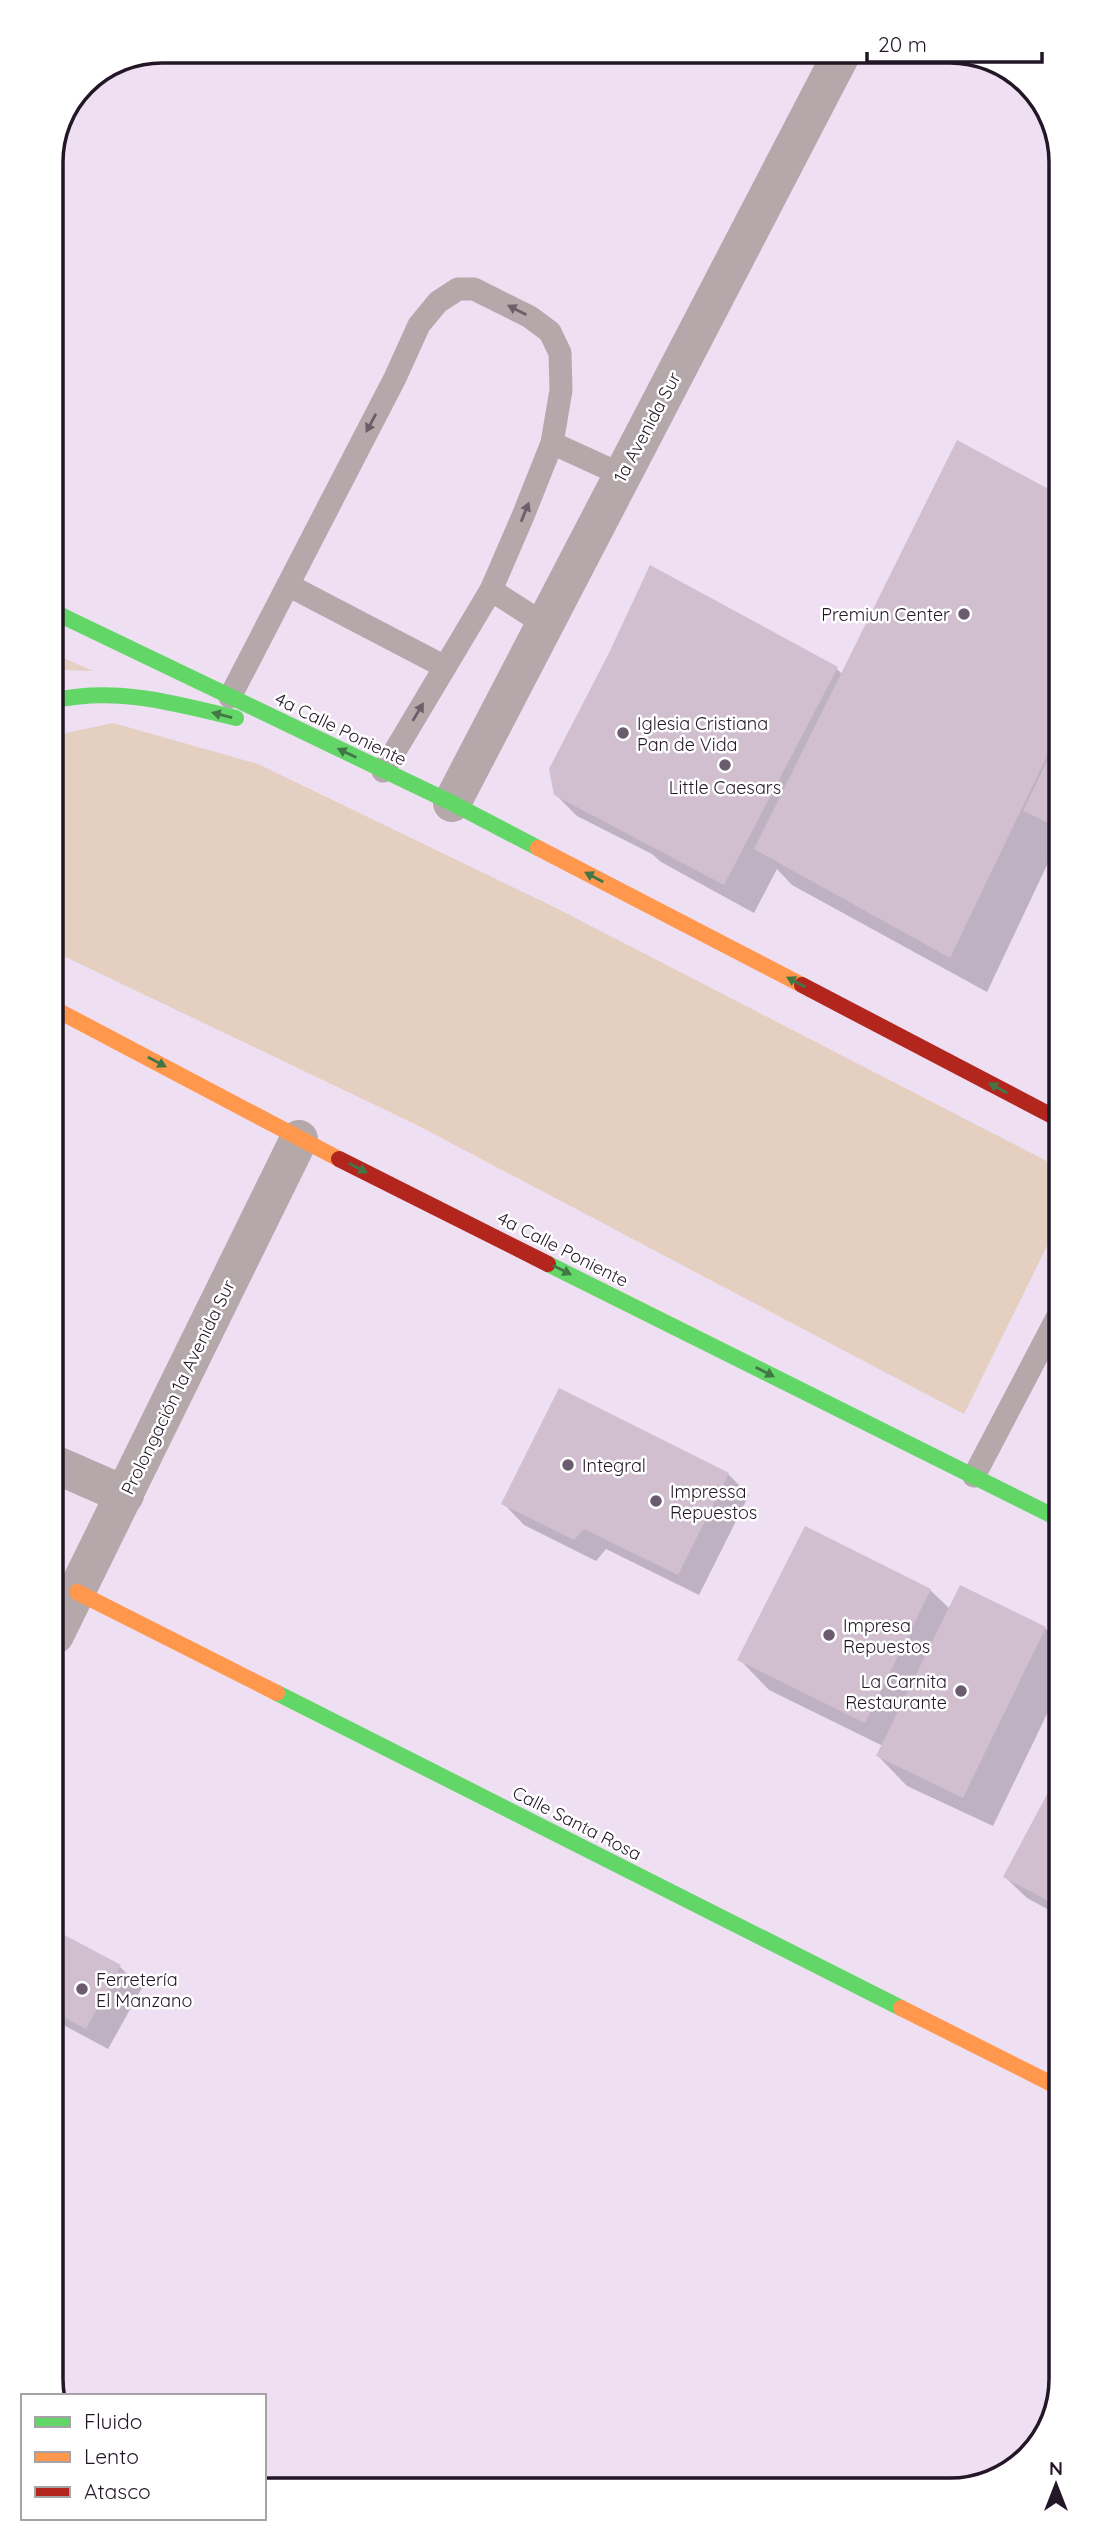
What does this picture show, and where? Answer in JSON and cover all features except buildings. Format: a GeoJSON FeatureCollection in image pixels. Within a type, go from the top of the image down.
{"type":"FeatureCollection","features":[{"type":"Feature","properties":{"kind":"main road","name":"4a Calle Poniente"},"geometry":{"type":"LineString","coordinates":[[63,616],[452,803],[1049,1114]]}},
{"type":"Feature","properties":{"kind":"main road"},"geometry":{"type":"LineString","coordinates":[[63,699],[98,694],[147,696],[312,737]]}},
{"type":"Feature","properties":{"kind":"main road"},"geometry":{"type":"LineString","coordinates":[[72,999],[129,1047]]}},
{"type":"Feature","properties":{"kind":"main road","name":"4a Calle Poniente"},"geometry":{"type":"LineString","coordinates":[[63,1013],[299,1139],[1049,1514]]}},
{"type":"Feature","properties":{"kind":"main road","name":"Calle Santa Rosa"},"geometry":{"type":"LineString","coordinates":[[77,1592],[1049,2082]]}},
{"type":"Feature","properties":{"kind":"street","name":"1a Avenida Sur"},"geometry":{"type":"LineString","coordinates":[[452,803],[837,63]]}},
{"type":"Feature","properties":{"kind":"street","name":"Prolongación 1a Avenida Sur"},"geometry":{"type":"LineString","coordinates":[[63,1619],[299,1139]]}},
{"type":"Feature","properties":{"kind":"street"},"geometry":{"type":"LineString","coordinates":[[63,1468],[125,1495]]}},
{"type":"Feature","properties":{"kind":"lane"},"geometry":{"type":"LineString","coordinates":[[230,697],[419,326],[438,302],[458,289],[474,289],[530,317],[550,332],[560,352],[561,390],[552,443],[491,590],[383,771]]}},
{"type":"Feature","properties":{"kind":"lane"},"geometry":{"type":"LineString","coordinates":[[552,443],[622,474]]}},
{"type":"Feature","properties":{"kind":"lane"},"geometry":{"type":"LineString","coordinates":[[288,585],[445,667]]}},
{"type":"Feature","properties":{"kind":"lane"},"geometry":{"type":"LineString","coordinates":[[491,590],[544,624]]}},
{"type":"Feature","properties":{"kind":"lane"},"geometry":{"type":"LineString","coordinates":[[974,1476],[1049,1333]]}},
{"type":"Feature","properties":{"kind":"shaded area"},"geometry":{"type":"Polygon","coordinates":[[[63,658],[93,671],[64,670],[63,658]]]}},
{"type":"Feature","properties":{"kind":"shaded area"},"geometry":{"type":"Polygon","coordinates":[[[113,723],[258,764],[554,907],[1049,1162],[1049,1242],[964,1414],[417,1125],[63,956],[63,734],[113,723]]]}},
{"type":"Feature","properties":{"kind":"traffic: fast"},"geometry":{"type":"LineString","coordinates":[[63,616],[452,803],[538,848]]}},
{"type":"Feature","properties":{"kind":"traffic: fast"},"geometry":{"type":"LineString","coordinates":[[63,699],[99,695],[144,698],[236,718]]}},
{"type":"Feature","properties":{"kind":"traffic: fast"},"geometry":{"type":"LineString","coordinates":[[548,1264],[1049,1514]]}},
{"type":"Feature","properties":{"kind":"traffic: fast"},"geometry":{"type":"LineString","coordinates":[[277,1693],[901,2008]]}},
{"type":"Feature","properties":{"kind":"traffic: slow"},"geometry":{"type":"LineString","coordinates":[[538,848],[802,985]]}},
{"type":"Feature","properties":{"kind":"traffic: slow"},"geometry":{"type":"LineString","coordinates":[[63,1013],[339,1159]]}},
{"type":"Feature","properties":{"kind":"traffic: slow"},"geometry":{"type":"LineString","coordinates":[[77,1592],[277,1693]]}},
{"type":"Feature","properties":{"kind":"traffic: slow"},"geometry":{"type":"LineString","coordinates":[[901,2008],[1049,2082]]}},
{"type":"Feature","properties":{"kind":"traffic: jam"},"geometry":{"type":"LineString","coordinates":[[802,985],[1049,1114]]}},
{"type":"Feature","properties":{"kind":"traffic: jam"},"geometry":{"type":"LineString","coordinates":[[339,1159],[548,1264]]}},
{"type":"Feature","properties":{"kind":"place","name":"Premiun Center"},"geometry":{"type":"Point","coordinates":[964,614]}},
{"type":"Feature","properties":{"kind":"place","name":"Iglesia Cristiana Pan de Vida"},"geometry":{"type":"Point","coordinates":[623,733]}},
{"type":"Feature","properties":{"kind":"place","name":"Little Caesars"},"geometry":{"type":"Point","coordinates":[725,765]}},
{"type":"Feature","properties":{"kind":"place","name":"Integral"},"geometry":{"type":"Point","coordinates":[568,1465]}},
{"type":"Feature","properties":{"kind":"place","name":"Impressa Repuestos"},"geometry":{"type":"Point","coordinates":[656,1501]}},
{"type":"Feature","properties":{"kind":"place","name":"Impresa Repuestos"},"geometry":{"type":"Point","coordinates":[829,1635]}},
{"type":"Feature","properties":{"kind":"place","name":"La Carnita Restaurante"},"geometry":{"type":"Point","coordinates":[961,1691]}},
{"type":"Feature","properties":{"kind":"place","name":"Ferretería El Manzano"},"geometry":{"type":"Point","coordinates":[82,1989]}}]}
